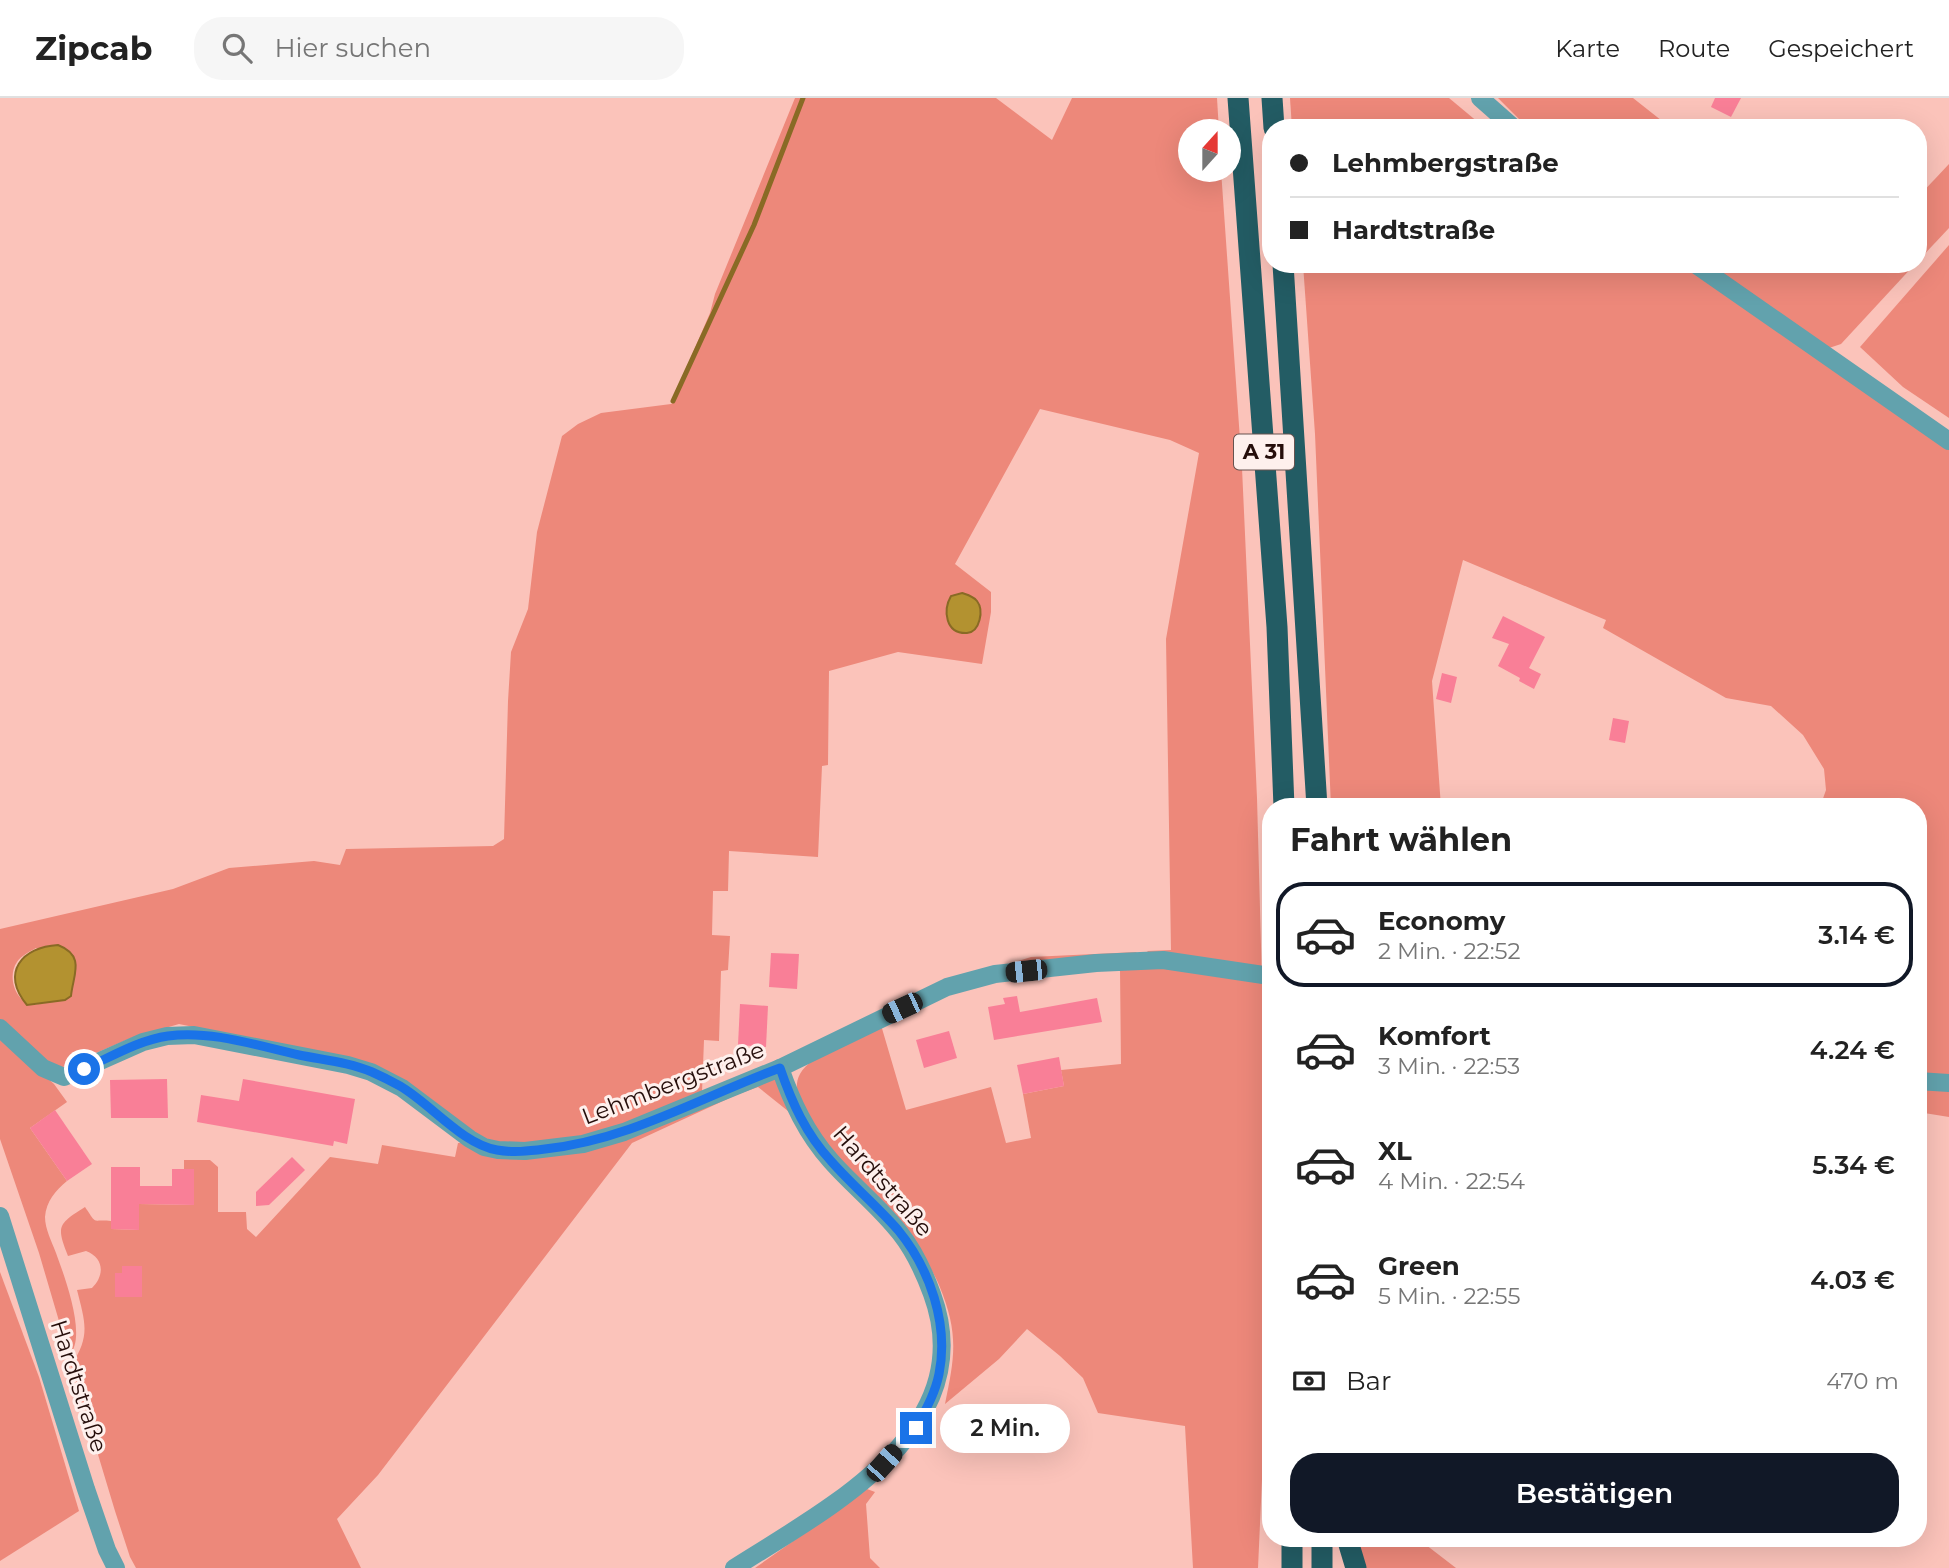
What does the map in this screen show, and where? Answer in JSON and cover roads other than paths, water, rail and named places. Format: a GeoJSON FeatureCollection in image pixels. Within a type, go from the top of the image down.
{"type":"FeatureCollection","features":[{"type":"Feature","properties":{"kind":"highway","name":"A 31"},"geometry":{"type":"LineString","coordinates":[[1238,98],[1277,627],[1284,798]]}},
{"type":"Feature","properties":{"kind":"highway"},"geometry":{"type":"LineString","coordinates":[[1272,98],[1273,119]]}},
{"type":"Feature","properties":{"kind":"highway","name":"A 31"},"geometry":{"type":"LineString","coordinates":[[1284,273],[1316,798]]}},
{"type":"Feature","properties":{"kind":"highway"},"geometry":{"type":"LineString","coordinates":[[1292,1547],[1292,1568]]}},
{"type":"Feature","properties":{"kind":"highway"},"geometry":{"type":"LineString","coordinates":[[1322,1547],[1322,1568]]}},
{"type":"Feature","properties":{"kind":"highway"},"geometry":{"type":"LineString","coordinates":[[1350,1547],[1356,1568]]}},
{"type":"Feature","properties":{"kind":"street"},"geometry":{"type":"LineString","coordinates":[[1479,98],[1504,119]]}},
{"type":"Feature","properties":{"kind":"street"},"geometry":{"type":"LineString","coordinates":[[1708,273],[1949,441]]}},
{"type":"Feature","properties":{"kind":"street","name":"Lehmbergstraße"},"geometry":{"type":"LineString","coordinates":[[0,1028],[43,1068],[64,1077],[143,1042],[167,1036],[194,1035],[348,1065],[371,1072],[402,1088],[484,1147],[525,1152],[604,1139],[780,1068],[963,981],[995,974],[1096,963],[1181,961],[1262,974]]}},
{"type":"Feature","properties":{"kind":"street","name":"Hardtstraße"},"geometry":{"type":"LineString","coordinates":[[734,1568],[819,1514],[884,1463],[916,1428],[931,1399],[939,1375],[941,1355],[942,1330],[937,1309],[917,1257],[900,1233],[830,1160],[808,1130],[793,1105],[780,1068]]}},
{"type":"Feature","properties":{"kind":"street"},"geometry":{"type":"LineString","coordinates":[[1927,1082],[1949,1083]]}},
{"type":"Feature","properties":{"kind":"street","name":"Hardtstraße"},"geometry":{"type":"LineString","coordinates":[[0,1216],[86,1489],[116,1568]]}},
{"type":"Feature","properties":{"kind":"waterway"},"geometry":{"type":"LineString","coordinates":[[673,401],[754,225],[803,98]]}}]}
